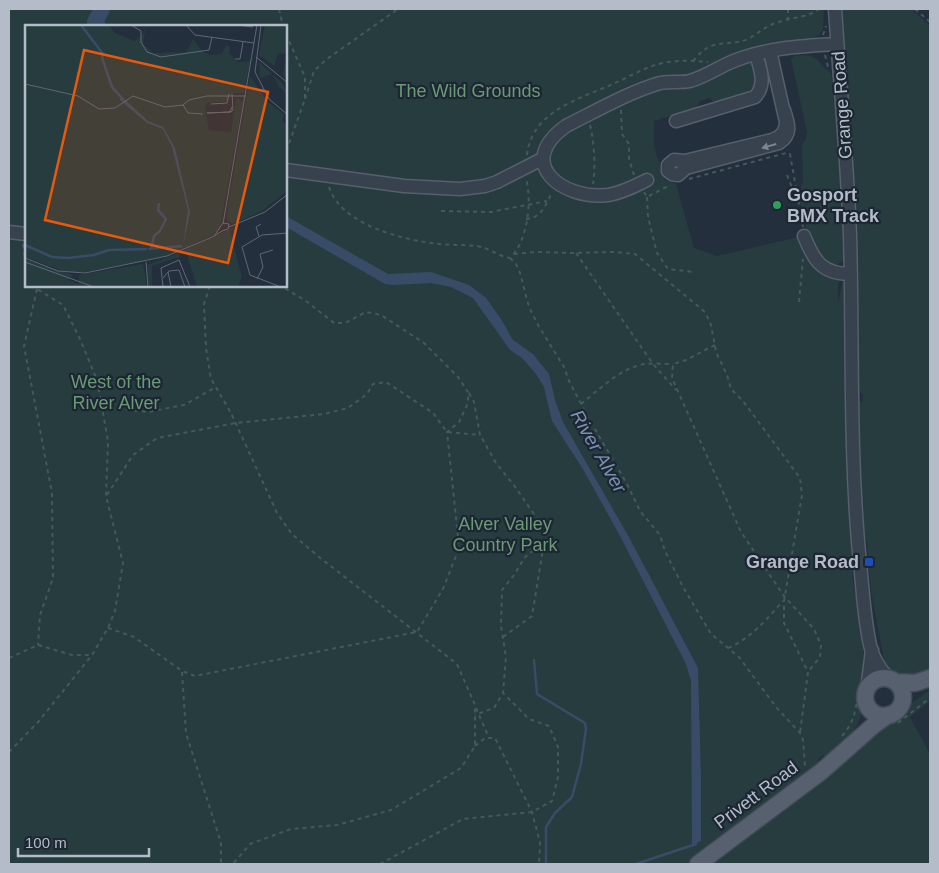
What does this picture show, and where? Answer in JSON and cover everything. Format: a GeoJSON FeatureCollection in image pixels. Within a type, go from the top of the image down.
{"type":"FeatureCollection","features":[{"type":"Feature","properties":{"kind":"main road"},"geometry":{"type":"LineString","coordinates":[[892,680],[901,689],[902,701],[899,709],[888,715],[876,714],[867,697],[872,682],[878,679],[892,680],[914,684],[930,678]]}},
{"type":"Feature","properties":{"kind":"main road"},"geometry":{"type":"LineString","coordinates":[[902,701],[930,685]]}},
{"type":"Feature","properties":{"kind":"main road","name":"Privett Road"},"geometry":{"type":"LineString","coordinates":[[838,757],[861,729],[867,712],[867,697]]}},
{"type":"Feature","properties":{"kind":"main road","name":"Privett Road"},"geometry":{"type":"LineString","coordinates":[[698,864],[838,757],[888,715]]}},
{"type":"Feature","properties":{"kind":"street","name":"Grange Road"},"geometry":{"type":"LineString","coordinates":[[835,9],[848,185],[854,493],[864,598],[872,650],[880,670],[892,680]]}},
{"type":"Feature","properties":{"kind":"street"},"geometry":{"type":"LineString","coordinates":[[644,181],[628,189],[607,195],[576,192],[555,182],[543,167],[542,159],[549,142],[557,132],[648,87],[663,82],[689,81],[710,73],[728,63],[756,54],[799,46],[837,44]]}},
{"type":"Feature","properties":{"kind":"street"},"geometry":{"type":"LineString","coordinates":[[770,51],[789,127],[786,137],[779,143],[686,168],[678,175],[672,174],[668,170],[668,165],[672,160],[685,161],[778,138],[786,127],[784,110]]}},
{"type":"Feature","properties":{"kind":"street"},"geometry":{"type":"LineString","coordinates":[[676,121],[755,97],[763,79],[756,54]]}},
{"type":"Feature","properties":{"kind":"street"},"geometry":{"type":"LineString","coordinates":[[288,170],[404,186],[460,189],[485,186],[521,171],[542,159]]}},
{"type":"Feature","properties":{"kind":"street"},"geometry":{"type":"LineString","coordinates":[[9,232],[24,233]]}},
{"type":"Feature","properties":{"kind":"street"},"geometry":{"type":"LineString","coordinates":[[804,236],[812,255],[823,267],[839,274],[851,274]]}},
{"type":"Feature","properties":{"kind":"street","name":"Grange Road"},"geometry":{"type":"LineString","coordinates":[[867,697],[872,650]]}},
{"type":"Feature","properties":{"kind":"path"},"geometry":{"type":"LineString","coordinates":[[278,9],[283,25]]}},
{"type":"Feature","properties":{"kind":"path"},"geometry":{"type":"LineString","coordinates":[[288,147],[306,99],[314,71],[327,59],[398,9]]}},
{"type":"Feature","properties":{"kind":"path"},"geometry":{"type":"LineString","coordinates":[[788,9],[788,18]]}},
{"type":"Feature","properties":{"kind":"path"},"geometry":{"type":"LineString","coordinates":[[693,60],[702,51],[714,45],[736,43],[748,39],[773,23],[788,18],[801,17],[819,9]]}},
{"type":"Feature","properties":{"kind":"path"},"geometry":{"type":"LineString","coordinates":[[915,9],[930,22]]}},
{"type":"Feature","properties":{"kind":"path"},"geometry":{"type":"LineString","coordinates":[[288,39],[305,77],[306,99]]}},
{"type":"Feature","properties":{"kind":"path"},"geometry":{"type":"LineString","coordinates":[[619,101],[622,114],[622,134],[629,144],[629,159],[633,172],[644,181],[648,217],[657,253],[668,269],[693,272]]}},
{"type":"Feature","properties":{"kind":"path"},"geometry":{"type":"LineString","coordinates":[[588,115],[593,135],[595,174],[591,194]]}},
{"type":"Feature","properties":{"kind":"path"},"geometry":{"type":"LineString","coordinates":[[686,180],[786,153],[790,154],[804,236]]}},
{"type":"Feature","properties":{"kind":"path"},"geometry":{"type":"LineString","coordinates":[[510,258],[525,232],[526,180],[521,171]]}},
{"type":"Feature","properties":{"kind":"path"},"geometry":{"type":"LineString","coordinates":[[787,175],[793,190],[798,194]]}},
{"type":"Feature","properties":{"kind":"path"},"geometry":{"type":"LineString","coordinates":[[329,177],[329,188],[336,200],[348,214],[358,220],[392,234],[438,244],[485,248],[510,258],[518,269],[528,307],[564,367],[581,404],[627,484],[640,511],[660,535],[665,551],[683,587],[711,634],[739,657],[776,707],[800,733],[803,740],[805,765],[808,770]]}},
{"type":"Feature","properties":{"kind":"path"},"geometry":{"type":"LineString","coordinates":[[526,219],[531,219],[540,213],[548,201],[555,182]]}},
{"type":"Feature","properties":{"kind":"path"},"geometry":{"type":"LineString","coordinates":[[647,197],[671,184]]}},
{"type":"Feature","properties":{"kind":"path"},"geometry":{"type":"LineString","coordinates":[[441,212],[491,212],[548,201]]}},
{"type":"Feature","properties":{"kind":"path"},"geometry":{"type":"LineString","coordinates":[[24,233],[25,248]]}},
{"type":"Feature","properties":{"kind":"path"},"geometry":{"type":"LineString","coordinates":[[514,254],[537,252],[614,252],[635,254],[705,312],[711,325],[716,352],[727,375],[731,389],[743,402],[800,478],[802,495],[784,596],[784,623],[808,672]]}},
{"type":"Feature","properties":{"kind":"path"},"geometry":{"type":"LineString","coordinates":[[576,253],[652,364],[678,392]]}},
{"type":"Feature","properties":{"kind":"path"},"geometry":{"type":"LineString","coordinates":[[799,302],[803,255]]}},
{"type":"Feature","properties":{"kind":"path"},"geometry":{"type":"LineString","coordinates":[[9,752],[39,721],[92,655],[108,628],[115,611],[123,563],[106,496],[108,441],[97,380],[63,305],[37,288],[24,346],[52,493],[53,578],[40,615],[38,645]]}},
{"type":"Feature","properties":{"kind":"path"},"geometry":{"type":"LineString","coordinates":[[209,288],[204,304],[206,348],[212,379],[236,423],[278,513],[292,534],[319,557],[457,664],[489,738]]}},
{"type":"Feature","properties":{"kind":"path"},"geometry":{"type":"LineString","coordinates":[[284,288],[306,301],[334,323],[345,323],[366,312],[381,315],[424,342],[458,377],[468,392],[474,402],[480,435],[496,463],[544,529],[544,542],[532,616],[503,637]]}},
{"type":"Feature","properties":{"kind":"path"},"geometry":{"type":"LineString","coordinates":[[581,404],[620,373],[636,366],[673,364],[686,360],[715,345]]}},
{"type":"Feature","properties":{"kind":"path"},"geometry":{"type":"LineString","coordinates":[[673,364],[672,378],[741,532],[784,596],[814,629],[821,645],[820,657],[808,672],[800,733]]}},
{"type":"Feature","properties":{"kind":"path"},"geometry":{"type":"LineString","coordinates":[[106,496],[133,455],[156,438],[236,423],[324,414],[348,408],[367,394],[373,384],[386,382],[434,413],[447,432],[458,537],[456,556],[443,589],[417,632],[195,676],[182,672],[134,636],[108,628]]}},
{"type":"Feature","properties":{"kind":"path"},"geometry":{"type":"LineString","coordinates":[[102,407],[148,412],[184,405],[216,387]]}},
{"type":"Feature","properties":{"kind":"path"},"geometry":{"type":"LineString","coordinates":[[447,432],[459,422],[468,403],[468,392]]}},
{"type":"Feature","properties":{"kind":"path"},"geometry":{"type":"LineString","coordinates":[[447,432],[480,435]]}},
{"type":"Feature","properties":{"kind":"path"},"geometry":{"type":"LineString","coordinates":[[475,715],[494,708],[503,693],[506,657],[500,626],[502,590],[525,557],[544,542]]}},
{"type":"Feature","properties":{"kind":"path"},"geometry":{"type":"LineString","coordinates":[[728,648],[749,636],[784,601]]}},
{"type":"Feature","properties":{"kind":"path"},"geometry":{"type":"LineString","coordinates":[[9,658],[38,645],[72,655],[92,655]]}},
{"type":"Feature","properties":{"kind":"path"},"geometry":{"type":"LineString","coordinates":[[182,672],[186,733],[221,843],[221,864]]}},
{"type":"Feature","properties":{"kind":"path"},"geometry":{"type":"LineString","coordinates":[[380,864],[463,819],[532,812],[552,801],[558,777],[558,747],[549,726],[529,719],[503,693]]}},
{"type":"Feature","properties":{"kind":"path"},"geometry":{"type":"LineString","coordinates":[[475,705],[475,746]]}},
{"type":"Feature","properties":{"kind":"path"},"geometry":{"type":"LineString","coordinates":[[233,864],[250,844],[291,829],[337,825],[391,810],[461,768],[475,746],[485,738],[495,738],[532,812],[540,844],[539,864]]}},
{"type":"Feature","properties":{"kind":"green space","name":"Alver Valley Country Park"},"geometry":{"type":"Polygon","coordinates":[[[9,9],[824,9],[823,30],[813,40],[749,50],[755,78],[755,82],[750,90],[738,96],[714,102],[709,98],[700,101],[696,108],[654,121],[654,147],[665,180],[676,184],[694,248],[717,256],[808,235],[798,194],[803,182],[802,145],[807,132],[791,59],[794,56],[802,55],[816,59],[831,74],[842,179],[847,259],[838,264],[838,303],[843,280],[847,279],[846,435],[855,558],[853,585],[863,629],[861,714],[852,733],[827,760],[823,755],[818,759],[822,764],[691,864],[9,864],[9,9]]]}},
{"type":"Feature","properties":{"kind":"green space"},"geometry":{"type":"Polygon","coordinates":[[[839,9],[911,9],[930,26],[930,675],[904,681],[886,671],[871,591],[867,543],[861,528],[856,404],[863,401],[863,394],[857,390],[855,247],[839,9]]]}},
{"type":"Feature","properties":{"kind":"green space"},"geometry":{"type":"Polygon","coordinates":[[[930,690],[930,701],[910,717],[930,754],[930,864],[708,864],[901,715],[906,707],[930,690]]]}},
{"type":"Feature","properties":{"kind":"water"},"geometry":{"type":"Polygon","coordinates":[[[288,217],[388,274],[431,272],[469,285],[486,298],[513,340],[533,354],[549,374],[555,400],[563,422],[630,539],[698,668],[701,841],[692,845],[691,681],[686,664],[620,536],[584,471],[552,421],[544,387],[522,358],[510,350],[473,298],[451,287],[431,283],[385,284],[288,228],[288,217]]]}},
{"type":"Feature","properties":{"kind":"waterway","name":"River Alver"},"geometry":{"type":"LineString","coordinates":[[97,25],[95,22],[102,9]]}},
{"type":"Feature","properties":{"kind":"waterway"},"geometry":{"type":"LineString","coordinates":[[534,660],[537,694],[585,723],[586,729],[581,764],[572,797],[555,813],[546,827],[546,864]]}},
{"type":"Feature","properties":{"kind":"waterway"},"geometry":{"type":"LineString","coordinates":[[636,864],[696,844]]}},
{"type":"Feature","properties":{"kind":"place","name":"Gosport BMX Track"},"geometry":{"type":"Point","coordinates":[777,205]}},
{"type":"Feature","properties":{"kind":"place","name":"Grange Road"},"geometry":{"type":"Point","coordinates":[869,562]}},
{"type":"Feature","properties":{"kind":"park label","name":"The Wild Grounds"},"geometry":{"type":"Point","coordinates":[468,91]}},
{"type":"Feature","properties":{"kind":"park label","name":"West of the River Alver"},"geometry":{"type":"Point","coordinates":[116,392]}}]}
